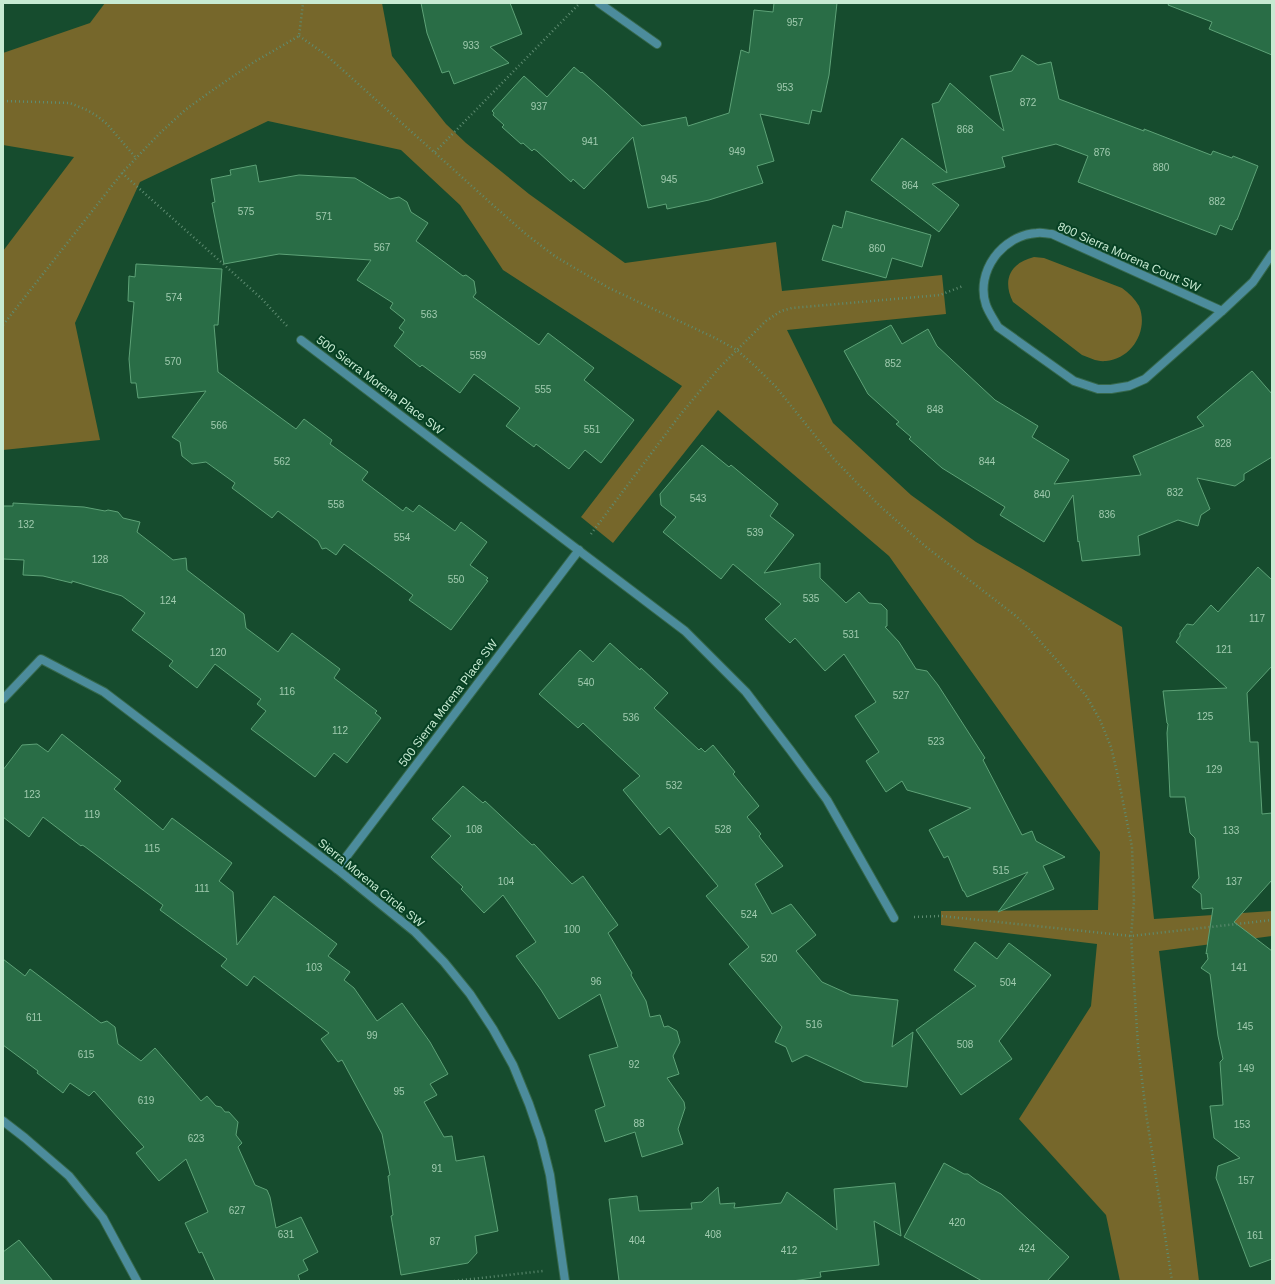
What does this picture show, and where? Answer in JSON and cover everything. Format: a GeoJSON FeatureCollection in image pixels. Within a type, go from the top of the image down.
{"type":"FeatureCollection","features":[{"type":"Feature","properties":{"kind":"street"},"geometry":{"type":"LineString","coordinates":[[599,3],[657,44]]}},
{"type":"Feature","properties":{"kind":"street","name":"800 Sierra Morena Court SW"},"geometry":{"type":"LineString","coordinates":[[1222,311],[1052,234],[1037,233],[1022,236],[1008,242],[998,252],[989,265],[984,279],[986,305],[998,327],[1074,381],[1098,389],[1111,389],[1129,386],[1145,379],[1222,311],[1253,282],[1272,254]]}},
{"type":"Feature","properties":{"kind":"street","name":"500 Sierra Morena Place SW"},"geometry":{"type":"LineString","coordinates":[[301,340],[685,631],[746,692],[827,800],[894,918]]}},
{"type":"Feature","properties":{"kind":"street","name":"500 Sierra Morena Place SW"},"geometry":{"type":"LineString","coordinates":[[337,869],[578,550]]}},
{"type":"Feature","properties":{"kind":"street","name":"Sierra Morena Circle SW"},"geometry":{"type":"LineString","coordinates":[[3,699],[41,659],[104,692],[337,869],[415,932],[444,962],[470,994],[493,1029],[513,1065],[529,1104],[541,1139],[550,1175],[565,1281]]}},
{"type":"Feature","properties":{"kind":"street"},"geometry":{"type":"LineString","coordinates":[[3,1121],[26,1138],[69,1176],[103,1218],[137,1281]]}},
{"type":"Feature","properties":{"kind":"path"},"geometry":{"type":"LineString","coordinates":[[299,36],[303,3]]}},
{"type":"Feature","properties":{"kind":"path"},"geometry":{"type":"LineString","coordinates":[[435,152],[579,3]]}},
{"type":"Feature","properties":{"kind":"path"},"geometry":{"type":"LineString","coordinates":[[299,36],[325,54],[527,235],[556,257],[608,288],[708,334],[737,350],[776,387],[833,458],[880,506],[925,546],[1016,616],[1061,665],[1086,697],[1100,720],[1111,747],[1118,772],[1132,847],[1134,901],[1131,936],[1138,1046],[1145,1106],[1172,1281]]}},
{"type":"Feature","properties":{"kind":"path"},"geometry":{"type":"LineString","coordinates":[[3,326],[122,173],[136,158],[185,110],[254,62],[299,36]]}},
{"type":"Feature","properties":{"kind":"path"},"geometry":{"type":"LineString","coordinates":[[3,101],[70,104],[87,110],[98,116],[107,124],[136,158]]}},
{"type":"Feature","properties":{"kind":"path"},"geometry":{"type":"LineString","coordinates":[[122,173],[260,298],[301,340]]}},
{"type":"Feature","properties":{"kind":"path"},"geometry":{"type":"LineString","coordinates":[[578,550],[680,415],[719,368],[766,320],[781,311],[792,308],[940,295],[984,279]]}},
{"type":"Feature","properties":{"kind":"path"},"geometry":{"type":"LineString","coordinates":[[894,918],[941,916],[1131,936],[1272,920]]}},
{"type":"Feature","properties":{"kind":"path"},"geometry":{"type":"LineString","coordinates":[[454,1281],[537,1272],[563,1267]]}},
{"type":"Feature","properties":{"kind":"shaded area"},"geometry":{"type":"Polygon","coordinates":[[[105,3],[382,3],[392,56],[446,124],[466,143],[529,194],[625,263],[776,242],[782,291],[942,275],[946,314],[787,330],[833,423],[911,495],[976,542],[1122,627],[1154,919],[1272,911],[1272,936],[1159,951],[1199,1281],[1120,1281],[1106,1215],[1019,1119],[1091,1006],[1097,944],[941,925],[941,911],[1098,910],[1100,852],[889,556],[718,410],[613,543],[581,517],[682,386],[503,270],[460,205],[401,150],[268,121],[140,182],[75,323],[100,440],[3,450],[3,251],[74,157],[3,145],[3,53],[90,23],[105,3]]]}},
{"type":"Feature","properties":{"kind":"shaded area"},"geometry":{"type":"Polygon","coordinates":[[[1034,257],[1044,258],[1122,288],[1129,294],[1136,301],[1142,315],[1140,333],[1131,349],[1124,355],[1106,361],[1097,360],[1082,355],[1013,302],[1008,287],[1010,274],[1019,263],[1034,257]]]}},
{"type":"Feature","properties":{"kind":"building"},"geometry":{"type":"Polygon","coordinates":[[[421,3],[510,3],[522,34],[490,47],[509,63],[454,84],[449,71],[442,73],[427,33],[421,3]]]}},
{"type":"Feature","properties":{"kind":"building"},"geometry":{"type":"Polygon","coordinates":[[[774,3],[837,3],[829,75],[821,112],[812,110],[809,124],[760,114],[774,161],[757,166],[763,183],[709,200],[667,209],[666,204],[648,208],[633,137],[584,189],[573,179],[571,182],[537,151],[534,149],[532,151],[523,143],[521,144],[502,127],[504,125],[493,115],[494,113],[492,111],[524,76],[547,97],[574,67],[581,73],[582,72],[642,126],[686,117],[688,126],[729,113],[741,50],[749,53],[754,10],[773,12],[774,3]]]}},
{"type":"Feature","properties":{"kind":"building"},"geometry":{"type":"Polygon","coordinates":[[[1169,3],[1272,3],[1272,55],[1209,29],[1212,22],[1168,5],[1169,3]]]}},
{"type":"Feature","properties":{"kind":"building"},"geometry":{"type":"Polygon","coordinates":[[[1022,55],[1038,65],[1051,62],[1059,99],[1144,131],[1144,129],[1211,155],[1213,151],[1232,158],[1233,156],[1258,166],[1232,230],[1220,225],[1216,235],[1078,182],[1088,156],[1056,144],[1002,157],[1005,167],[932,184],[959,205],[939,232],[871,180],[902,138],[947,173],[932,104],[939,102],[950,83],[1004,131],[990,76],[1012,71],[1022,55]]]}},
{"type":"Feature","properties":{"kind":"building"},"geometry":{"type":"Polygon","coordinates":[[[256,165],[259,182],[299,175],[355,178],[390,199],[399,197],[407,202],[411,212],[428,223],[416,241],[463,276],[466,275],[474,281],[476,293],[473,297],[539,345],[548,333],[594,368],[584,380],[634,420],[601,463],[585,450],[569,469],[536,444],[534,447],[506,426],[520,408],[474,374],[460,393],[422,365],[420,367],[394,346],[404,332],[399,328],[405,320],[390,308],[393,303],[357,280],[371,260],[279,254],[224,264],[212,203],[215,202],[211,179],[231,175],[230,170],[256,165]]]}},
{"type":"Feature","properties":{"kind":"building"},"geometry":{"type":"Polygon","coordinates":[[[846,211],[931,235],[922,267],[892,258],[886,278],[822,260],[833,225],[842,228],[846,211]]]}},
{"type":"Feature","properties":{"kind":"building"},"geometry":{"type":"Polygon","coordinates":[[[136,264],[222,269],[218,325],[214,325],[218,372],[296,429],[304,419],[332,440],[330,444],[368,472],[362,480],[403,511],[406,507],[413,512],[419,505],[455,531],[461,522],[487,542],[470,565],[488,578],[486,580],[488,581],[451,630],[409,600],[413,595],[344,544],[336,555],[326,548],[322,549],[318,541],[278,511],[272,518],[232,488],[235,483],[206,462],[192,464],[182,456],[180,442],[172,437],[206,391],[138,398],[136,383],[131,383],[129,359],[134,302],[128,301],[129,276],[135,277],[136,264]]]}},
{"type":"Feature","properties":{"kind":"building"},"geometry":{"type":"Polygon","coordinates":[[[891,325],[902,344],[928,329],[937,346],[995,400],[1038,426],[1032,437],[1069,460],[1054,484],[1141,475],[1133,456],[1204,426],[1197,417],[1252,371],[1272,394],[1272,457],[1244,474],[1244,480],[1235,486],[1197,478],[1210,509],[1201,515],[1198,526],[1178,520],[1138,536],[1140,555],[1082,561],[1079,541],[1078,542],[1073,495],[1044,542],[1000,515],[1005,507],[942,468],[909,439],[911,437],[896,424],[899,422],[868,394],[844,351],[891,325]]]}},
{"type":"Feature","properties":{"kind":"building"},"geometry":{"type":"Polygon","coordinates":[[[702,445],[729,467],[731,465],[778,504],[770,516],[794,535],[764,573],[820,563],[820,578],[846,603],[859,592],[869,603],[881,604],[887,610],[887,626],[885,627],[899,642],[916,669],[927,671],[938,685],[985,758],[983,760],[1022,835],[1032,831],[1036,841],[1065,857],[1043,866],[1054,889],[998,912],[1028,872],[967,897],[948,856],[944,858],[929,830],[971,808],[907,790],[902,781],[886,792],[866,761],[879,752],[855,716],[876,702],[844,654],[825,671],[795,638],[790,643],[765,619],[781,604],[733,564],[721,579],[663,532],[676,517],[661,505],[660,494],[702,445]]]}},
{"type":"Feature","properties":{"kind":"building"},"geometry":{"type":"Polygon","coordinates":[[[13,503],[84,507],[105,511],[108,510],[118,512],[123,518],[140,522],[137,532],[173,560],[186,558],[187,570],[244,614],[246,628],[278,652],[292,633],[340,669],[334,678],[377,711],[375,713],[381,718],[347,763],[334,753],[315,777],[251,729],[266,711],[257,704],[261,699],[215,664],[197,688],[169,666],[173,661],[132,630],[145,613],[122,596],[72,581],[72,583],[43,576],[23,575],[24,560],[3,559],[3,506],[13,506],[13,503]]]}},
{"type":"Feature","properties":{"kind":"building"},"geometry":{"type":"Polygon","coordinates":[[[1258,567],[1272,580],[1272,666],[1247,693],[1250,742],[1258,742],[1262,814],[1272,813],[1272,880],[1234,922],[1272,951],[1272,1259],[1250,1267],[1216,1178],[1218,1166],[1240,1158],[1214,1138],[1210,1106],[1223,1105],[1220,1062],[1223,1059],[1218,1036],[1210,974],[1201,968],[1208,959],[1207,953],[1206,954],[1213,908],[1202,909],[1201,894],[1192,887],[1199,878],[1195,838],[1190,833],[1185,797],[1170,797],[1167,733],[1168,724],[1163,691],[1227,688],[1176,642],[1180,636],[1180,633],[1187,624],[1193,625],[1211,605],[1218,612],[1258,567]]]}},
{"type":"Feature","properties":{"kind":"building"},"geometry":{"type":"Polygon","coordinates":[[[610,643],[640,670],[641,668],[668,693],[654,708],[699,750],[701,748],[705,752],[713,745],[735,772],[733,774],[759,806],[747,817],[761,834],[759,836],[761,839],[783,866],[755,884],[772,914],[791,904],[816,935],[796,951],[822,982],[851,995],[898,1000],[892,1047],[913,1032],[907,1087],[864,1082],[806,1055],[792,1062],[786,1047],[775,1042],[782,1027],[729,964],[749,947],[706,896],[718,886],[669,827],[660,835],[623,790],[640,776],[583,723],[578,728],[539,694],[580,650],[593,662],[610,643]]]}},
{"type":"Feature","properties":{"kind":"building"},"geometry":{"type":"Polygon","coordinates":[[[62,734],[121,781],[114,789],[163,830],[172,818],[232,863],[219,881],[233,892],[237,945],[274,896],[337,944],[328,956],[350,972],[344,980],[354,988],[377,1021],[402,1003],[430,1042],[448,1074],[430,1084],[437,1095],[424,1102],[444,1137],[452,1136],[456,1161],[484,1156],[498,1231],[475,1236],[477,1253],[468,1263],[401,1275],[391,1216],[393,1215],[388,1176],[390,1175],[382,1134],[342,1060],[338,1062],[321,1039],[329,1033],[254,976],[247,986],[221,966],[227,959],[160,910],[163,905],[43,817],[29,837],[3,817],[3,770],[22,745],[37,744],[48,752],[62,734]]]}},
{"type":"Feature","properties":{"kind":"building"},"geometry":{"type":"Polygon","coordinates":[[[463,786],[483,803],[485,801],[532,845],[534,844],[572,884],[583,876],[618,925],[608,933],[632,973],[631,975],[646,1001],[650,1017],[660,1015],[664,1027],[668,1026],[677,1031],[680,1042],[673,1056],[679,1074],[667,1078],[684,1102],[685,1108],[678,1129],[683,1144],[642,1157],[635,1132],[605,1142],[595,1110],[605,1106],[589,1055],[618,1047],[600,994],[559,1019],[541,990],[516,956],[536,942],[503,895],[484,913],[461,889],[463,887],[431,857],[451,836],[432,819],[463,786]]]}},
{"type":"Feature","properties":{"kind":"building"},"geometry":{"type":"Polygon","coordinates":[[[975,942],[997,959],[1009,943],[1051,975],[999,1041],[1012,1059],[961,1095],[916,1030],[976,986],[954,970],[975,942]]]}},
{"type":"Feature","properties":{"kind":"building"},"geometry":{"type":"Polygon","coordinates":[[[3,959],[25,976],[30,969],[101,1023],[107,1021],[115,1027],[118,1044],[141,1061],[155,1048],[201,1101],[207,1096],[216,1106],[221,1107],[225,1112],[229,1112],[238,1122],[236,1135],[242,1143],[238,1147],[255,1185],[267,1190],[270,1197],[276,1228],[301,1217],[318,1252],[303,1260],[308,1270],[298,1275],[300,1281],[215,1281],[202,1252],[199,1253],[185,1223],[208,1212],[186,1159],[159,1181],[136,1153],[144,1147],[94,1091],[89,1096],[70,1083],[63,1093],[37,1073],[38,1071],[3,1045],[3,959]]]}},
{"type":"Feature","properties":{"kind":"building"},"geometry":{"type":"Polygon","coordinates":[[[944,1163],[964,1174],[968,1174],[980,1183],[1001,1194],[1069,1257],[1047,1281],[982,1281],[904,1237],[944,1163]]]}},
{"type":"Feature","properties":{"kind":"building"},"geometry":{"type":"Polygon","coordinates":[[[895,1183],[901,1236],[874,1221],[879,1265],[820,1272],[821,1277],[792,1281],[619,1281],[609,1199],[637,1196],[639,1211],[692,1209],[691,1203],[702,1202],[718,1187],[720,1204],[735,1203],[734,1208],[781,1203],[787,1192],[837,1230],[834,1189],[895,1183]]]}},
{"type":"Feature","properties":{"kind":"building"},"geometry":{"type":"Polygon","coordinates":[[[19,1240],[53,1281],[3,1281],[3,1252],[19,1240]]]}}]}
